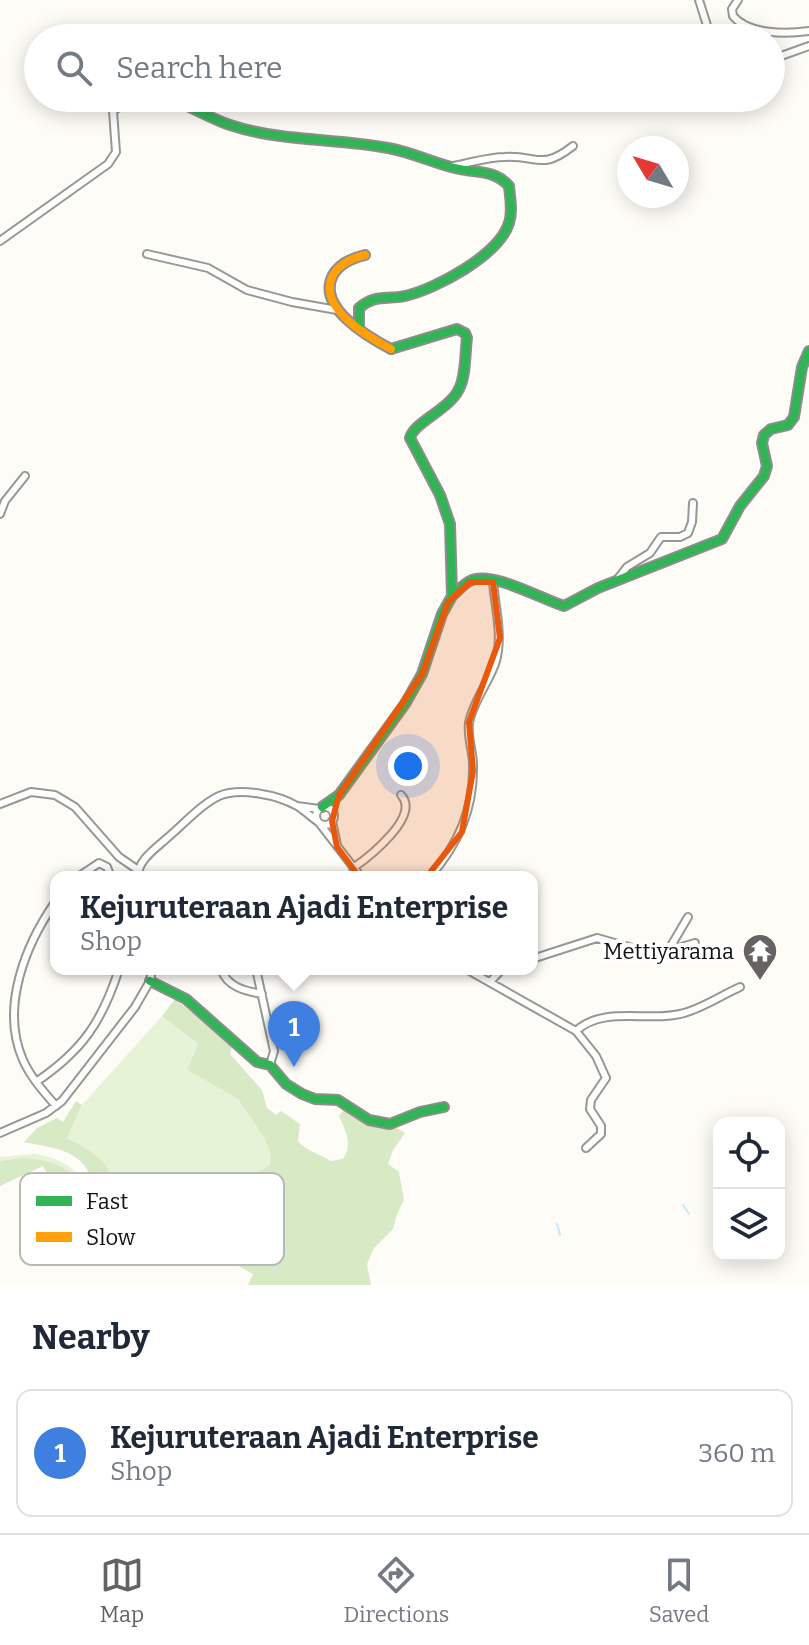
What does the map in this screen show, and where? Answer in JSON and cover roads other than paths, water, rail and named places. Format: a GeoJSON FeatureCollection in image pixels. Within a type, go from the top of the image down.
{"type":"FeatureCollection","features":[{"type":"Feature","properties":{"kind":"street"},"geometry":{"type":"LineString","coordinates":[[699,0],[707,24]]}},
{"type":"Feature","properties":{"kind":"street"},"geometry":{"type":"LineString","coordinates":[[738,0],[732,9],[733,16],[744,24]]}},
{"type":"Feature","properties":{"kind":"street"},"geometry":{"type":"LineString","coordinates":[[785,33],[809,31]]}},
{"type":"Feature","properties":{"kind":"street"},"geometry":{"type":"LineString","coordinates":[[785,53],[809,46]]}},
{"type":"Feature","properties":{"kind":"street"},"geometry":{"type":"LineString","coordinates":[[0,241],[108,164],[116,152],[113,112]]}},
{"type":"Feature","properties":{"kind":"street"},"geometry":{"type":"LineString","coordinates":[[204,112],[229,125],[260,132],[390,148],[458,169],[492,173],[509,186],[509,223],[504,235],[485,254],[428,287],[390,299],[369,299],[359,308],[359,327]]}},
{"type":"Feature","properties":{"kind":"street"},"geometry":{"type":"LineString","coordinates":[[453,166],[505,157],[550,161],[573,146]]}},
{"type":"Feature","properties":{"kind":"street"},"geometry":{"type":"LineString","coordinates":[[147,254],[208,268],[247,290],[337,310],[392,349],[457,329],[465,333],[461,387],[446,408],[412,431],[410,438],[440,495],[450,524],[452,596]]}},
{"type":"Feature","properties":{"kind":"street"},"geometry":{"type":"LineString","coordinates":[[337,310],[329,289],[333,272],[347,260],[365,255]]}},
{"type":"Feature","properties":{"kind":"street"},"geometry":{"type":"LineString","coordinates":[[319,823],[316,815],[321,808],[339,795],[405,704],[422,674],[442,614],[452,596],[474,580],[511,586],[564,606],[616,581],[722,539],[741,504],[767,471],[768,460],[762,442],[764,435],[769,430],[785,428],[794,419],[802,363],[809,351]]}},
{"type":"Feature","properties":{"kind":"street"},"geometry":{"type":"LineString","coordinates":[[0,514],[5,501],[25,476]]}},
{"type":"Feature","properties":{"kind":"street"},"geometry":{"type":"LineString","coordinates":[[616,581],[627,567],[650,553],[661,537],[680,537],[688,533],[693,503]]}},
{"type":"Feature","properties":{"kind":"street"},"geometry":{"type":"LineString","coordinates":[[435,871],[462,832],[471,791],[473,771],[469,722],[495,662],[500,638],[493,582]]}},
{"type":"Feature","properties":{"kind":"street"},"geometry":{"type":"LineString","coordinates":[[0,804],[31,792],[55,795],[75,807],[135,871]]}},
{"type":"Feature","properties":{"kind":"street"},"geometry":{"type":"LineString","coordinates":[[140,871],[158,846],[219,796],[245,793],[263,795],[297,806],[329,808],[337,847]]}},
{"type":"Feature","properties":{"kind":"street"},"geometry":{"type":"LineString","coordinates":[[319,823],[327,825],[333,818],[339,795]]}},
{"type":"Feature","properties":{"kind":"street"},"geometry":{"type":"LineString","coordinates":[[353,868],[376,851],[407,810],[406,801],[401,795]]}},
{"type":"Feature","properties":{"kind":"street"},"geometry":{"type":"LineString","coordinates":[[297,806],[319,823],[356,871]]}},
{"type":"Feature","properties":{"kind":"street"},"geometry":{"type":"LineString","coordinates":[[87,871],[99,863],[109,871]]}},
{"type":"Feature","properties":{"kind":"street"},"geometry":{"type":"LineString","coordinates":[[50,910],[23,963],[12,1020],[17,1047],[36,1082],[56,1106]]}},
{"type":"Feature","properties":{"kind":"street"},"geometry":{"type":"LineString","coordinates":[[668,951],[688,917]]}},
{"type":"Feature","properties":{"kind":"street"},"geometry":{"type":"LineString","coordinates":[[538,957],[597,938],[650,953],[695,943]]}},
{"type":"Feature","properties":{"kind":"street"},"geometry":{"type":"LineString","coordinates":[[36,1082],[73,1055],[87,1038],[103,1010],[117,975]]}},
{"type":"Feature","properties":{"kind":"street"},"geometry":{"type":"LineString","coordinates":[[0,1133],[56,1106],[135,1007],[151,975]]}},
{"type":"Feature","properties":{"kind":"street"},"geometry":{"type":"LineString","coordinates":[[224,975],[228,982],[241,989],[262,994]]}},
{"type":"Feature","properties":{"kind":"street"},"geometry":{"type":"LineString","coordinates":[[257,975],[274,1051],[270,1065]]}},
{"type":"Feature","properties":{"kind":"street"},"geometry":{"type":"LineString","coordinates":[[477,975],[576,1031],[596,1056],[606,1078],[589,1104],[601,1126],[601,1134],[586,1148]]}},
{"type":"Feature","properties":{"kind":"street"},"geometry":{"type":"LineString","coordinates":[[490,982],[496,975]]}},
{"type":"Feature","properties":{"kind":"street"},"geometry":{"type":"LineString","coordinates":[[150,981],[186,999],[257,1062],[270,1065],[293,1089],[315,1099],[338,1100],[374,1121],[390,1124],[420,1112],[444,1107]]}},
{"type":"Feature","properties":{"kind":"street"},"geometry":{"type":"LineString","coordinates":[[576,1031],[602,1017],[685,1013],[740,987]]}},
{"type":"Feature","properties":{"kind":"waterway"},"geometry":{"type":"LineString","coordinates":[[683,1205],[689,1214]]}},
{"type":"Feature","properties":{"kind":"waterway"},"geometry":{"type":"LineString","coordinates":[[557,1224],[560,1235]]}},
{"type":"Feature","properties":{"kind":"place","name":"Mettiyarama"},"geometry":{"type":"Point","coordinates":[760,982]}},
{"type":"Feature","properties":{"kind":"place","name":"Kejuruteraan Ajadi Enterprise"},"geometry":{"type":"Point","coordinates":[294,1067]}}]}
